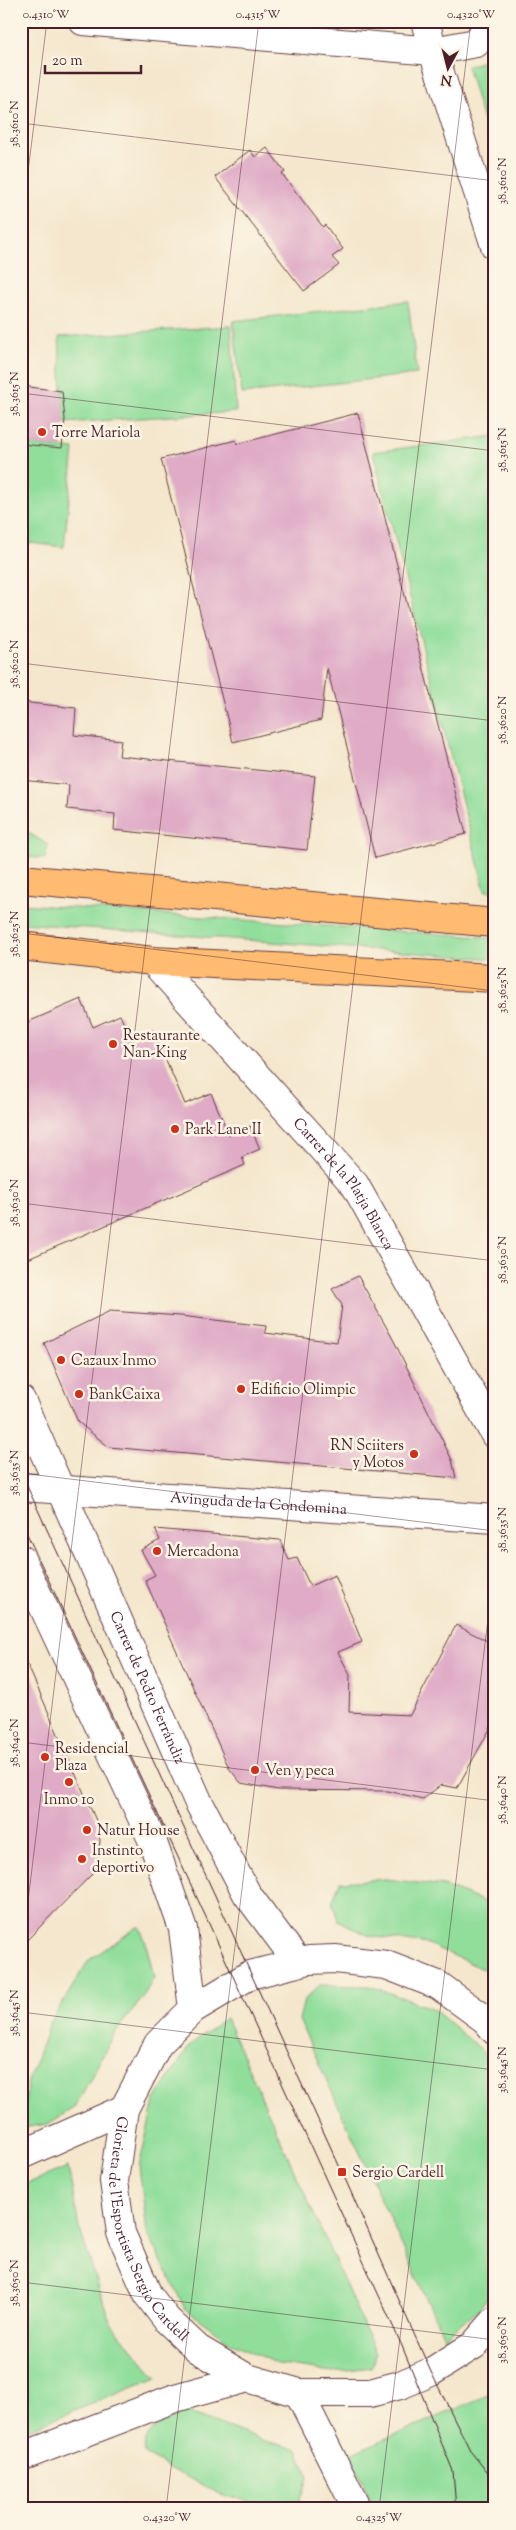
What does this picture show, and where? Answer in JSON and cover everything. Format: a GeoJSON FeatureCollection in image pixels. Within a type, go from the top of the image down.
{"type":"FeatureCollection","features":[{"type":"Feature","properties":{"kind":"main road"},"geometry":{"type":"LineString","coordinates":[[21,879],[495,923]]}},
{"type":"Feature","properties":{"kind":"main road"},"geometry":{"type":"LineString","coordinates":[[21,946],[153,961],[495,978]]}},
{"type":"Feature","properties":{"kind":"street"},"geometry":{"type":"LineString","coordinates":[[83,21],[432,51],[476,44],[494,21]]}},
{"type":"Feature","properties":{"kind":"street"},"geometry":{"type":"LineString","coordinates":[[425,21],[432,51],[495,246]]}},
{"type":"Feature","properties":{"kind":"street","name":"Carrer de la Platja Blanca"},"geometry":{"type":"LineString","coordinates":[[153,961],[354,1185],[495,1435]]}},
{"type":"Feature","properties":{"kind":"street","name":"Carrer de Pedro Ferrándiz"},"geometry":{"type":"LineString","coordinates":[[21,1400],[198,1801],[247,1894],[297,1962]]}},
{"type":"Feature","properties":{"kind":"street","name":"Avinguda de la Condomina"},"geometry":{"type":"LineString","coordinates":[[21,1488],[495,1519]]}},
{"type":"Feature","properties":{"kind":"street"},"geometry":{"type":"LineString","coordinates":[[21,1559],[151,1837],[183,1929],[193,2009]]}},
{"type":"Feature","properties":{"kind":"street","name":"Glorieta de l'Esportista Sergio Cardell"},"geometry":{"type":"LineString","coordinates":[[495,2031],[486,2020],[438,1985],[386,1965],[335,1958],[297,1962],[250,1974],[193,2009],[158,2044],[124,2109],[114,2181],[121,2234],[148,2295],[167,2320],[198,2349],[247,2378],[299,2393],[370,2393],[416,2380],[474,2345],[495,2321]]}},
{"type":"Feature","properties":{"kind":"street"},"geometry":{"type":"LineString","coordinates":[[21,2156],[124,2109]]}},
{"type":"Feature","properties":{"kind":"street"},"geometry":{"type":"LineString","coordinates":[[21,2457],[176,2398],[247,2378]]}},
{"type":"Feature","properties":{"kind":"street"},"geometry":{"type":"LineString","coordinates":[[299,2393],[358,2509]]}},
{"type":"Feature","properties":{"kind":"green space"},"geometry":{"type":"Polygon","coordinates":[[[485,61],[495,94],[495,150],[492,151],[467,66],[485,61]]]}},
{"type":"Feature","properties":{"kind":"green space"},"geometry":{"type":"Polygon","coordinates":[[[408,301],[417,374],[242,394],[233,321],[408,301]]]}},
{"type":"Feature","properties":{"kind":"green space"},"geometry":{"type":"Polygon","coordinates":[[[231,326],[236,412],[64,423],[59,337],[231,326]]]}},
{"type":"Feature","properties":{"kind":"green space"},"geometry":{"type":"Polygon","coordinates":[[[495,436],[495,892],[485,891],[373,452],[495,436]]]}},
{"type":"Feature","properties":{"kind":"green space"},"geometry":{"type":"Polygon","coordinates":[[[24,444],[74,449],[64,547],[21,542],[21,475],[24,444]]]}},
{"type":"Feature","properties":{"kind":"green space"},"geometry":{"type":"Polygon","coordinates":[[[21,828],[48,845],[45,859],[21,856],[21,828]]]}},
{"type":"Feature","properties":{"kind":"green space"},"geometry":{"type":"Polygon","coordinates":[[[21,904],[495,938],[495,959],[21,923],[21,904]]]}},
{"type":"Feature","properties":{"kind":"green space"},"geometry":{"type":"Polygon","coordinates":[[[386,1879],[444,1886],[495,1906],[495,1978],[483,1969],[428,1944],[369,1936],[338,1920],[332,1902],[340,1882],[386,1879]]]}},
{"type":"Feature","properties":{"kind":"green space"},"geometry":{"type":"Polygon","coordinates":[[[139,1926],[145,1940],[154,1977],[142,1999],[116,2031],[75,2107],[48,2124],[21,2128],[28,2082],[50,2023],[89,1960],[139,1926]]]}},
{"type":"Feature","properties":{"kind":"green space"},"geometry":{"type":"Polygon","coordinates":[[[320,1985],[371,1986],[433,2009],[483,2051],[495,2073],[495,2286],[479,2309],[444,2337],[299,2020],[304,2000],[320,1985]]]}},
{"type":"Feature","properties":{"kind":"green space"},"geometry":{"type":"Polygon","coordinates":[[[226,2018],[376,2353],[371,2367],[333,2372],[279,2365],[230,2342],[185,2309],[147,2232],[139,2166],[154,2102],[190,2045],[226,2018]]]}},
{"type":"Feature","properties":{"kind":"green space"},"geometry":{"type":"Polygon","coordinates":[[[68,2167],[79,2227],[110,2322],[157,2378],[21,2432],[21,2186],[68,2167]]]}},
{"type":"Feature","properties":{"kind":"green space"},"geometry":{"type":"Polygon","coordinates":[[[495,2392],[495,2509],[375,2509],[350,2454],[495,2392]]]}},
{"type":"Feature","properties":{"kind":"green space"},"geometry":{"type":"Polygon","coordinates":[[[188,2412],[261,2440],[298,2449],[308,2477],[300,2502],[263,2507],[206,2488],[144,2454],[145,2445],[152,2431],[165,2422],[188,2412]]]}},
{"type":"Feature","properties":{"kind":"building"},"geometry":{"type":"Polygon","coordinates":[[[267,148],[285,172],[282,174],[323,227],[325,225],[343,249],[332,257],[339,265],[304,291],[215,177],[250,150],[255,157],[267,148]]]}},
{"type":"Feature","properties":{"kind":"building","name":"Torre Mariola"},"geometry":{"type":"Polygon","coordinates":[[[21,386],[62,391],[65,419],[62,448],[21,444],[21,386]]]}},
{"type":"Feature","properties":{"kind":"building"},"geometry":{"type":"Polygon","coordinates":[[[358,413],[466,834],[375,858],[327,668],[321,720],[233,742],[161,459],[236,440],[237,444],[358,413]]]}},
{"type":"Feature","properties":{"kind":"building"},"geometry":{"type":"Polygon","coordinates":[[[21,702],[76,708],[74,735],[121,740],[119,756],[315,776],[307,850],[114,830],[115,814],[67,809],[69,785],[21,780],[21,702]]]}},
{"type":"Feature","properties":{"kind":"building","name":"Park Lane II"},"geometry":{"type":"Polygon","coordinates":[[[81,999],[93,1027],[120,1015],[131,1040],[153,1030],[185,1104],[211,1093],[229,1135],[250,1126],[260,1149],[242,1157],[245,1165],[21,1262],[21,1025],[81,999]]]}},
{"type":"Feature","properties":{"kind":"building","name":"Edificio Olimpic"},"geometry":{"type":"Polygon","coordinates":[[[358,1276],[394,1341],[452,1460],[456,1478],[109,1447],[78,1422],[44,1343],[110,1311],[180,1316],[266,1326],[265,1333],[337,1342],[342,1305],[332,1289],[358,1276]]]}},
{"type":"Feature","properties":{"kind":"building"},"geometry":{"type":"Polygon","coordinates":[[[155,1529],[280,1540],[289,1560],[297,1558],[310,1586],[335,1575],[362,1642],[338,1652],[350,1675],[349,1712],[410,1715],[456,1625],[495,1645],[495,1720],[457,1788],[441,1785],[423,1799],[388,1791],[278,1790],[241,1783],[229,1768],[145,1580],[155,1575],[141,1550],[160,1540],[155,1529]]]}},
{"type":"Feature","properties":{"kind":"building","name":"Residencial Plaza"},"geometry":{"type":"Polygon","coordinates":[[[21,1650],[98,1825],[100,1841],[98,1856],[92,1874],[21,1946],[21,1840],[24,1834],[21,1828],[21,1650]]]}},
{"type":"Feature","properties":{"kind":"tram line"},"geometry":{"type":"LineString","coordinates":[[21,1473],[342,2172],[431,2372],[471,2452],[495,2482]]}},
{"type":"Feature","properties":{"kind":"tram line"},"geometry":{"type":"LineString","coordinates":[[21,1521],[205,1915],[402,2346],[453,2471],[456,2509]]}},
{"type":"Feature","properties":{"kind":"place","name":"Torre Mariola"},"geometry":{"type":"Point","coordinates":[42,432]}},
{"type":"Feature","properties":{"kind":"place","name":"Restaurante Nan-King"},"geometry":{"type":"Point","coordinates":[113,1044]}},
{"type":"Feature","properties":{"kind":"place","name":"Park Lane II"},"geometry":{"type":"Point","coordinates":[175,1129]}},
{"type":"Feature","properties":{"kind":"place","name":"Cazaux Inmo"},"geometry":{"type":"Point","coordinates":[61,1360]}},
{"type":"Feature","properties":{"kind":"place","name":"Edificio Olimpic"},"geometry":{"type":"Point","coordinates":[241,1389]}},
{"type":"Feature","properties":{"kind":"place","name":"BankCaixa"},"geometry":{"type":"Point","coordinates":[79,1394]}},
{"type":"Feature","properties":{"kind":"place","name":"RN Sciiters y Motos"},"geometry":{"type":"Point","coordinates":[414,1454]}},
{"type":"Feature","properties":{"kind":"place","name":"Mercadona"},"geometry":{"type":"Point","coordinates":[157,1551]}},
{"type":"Feature","properties":{"kind":"place","name":"Residencial Plaza"},"geometry":{"type":"Point","coordinates":[45,1757]}},
{"type":"Feature","properties":{"kind":"place","name":"Ven y peca"},"geometry":{"type":"Point","coordinates":[255,1770]}},
{"type":"Feature","properties":{"kind":"place","name":"Inmo 10"},"geometry":{"type":"Point","coordinates":[69,1782]}},
{"type":"Feature","properties":{"kind":"place","name":"Natur House"},"geometry":{"type":"Point","coordinates":[87,1830]}},
{"type":"Feature","properties":{"kind":"place","name":"Instinto deportivo"},"geometry":{"type":"Point","coordinates":[82,1859]}},
{"type":"Feature","properties":{"kind":"place","name":"Sergio Cardell"},"geometry":{"type":"Point","coordinates":[342,2172]}}]}
